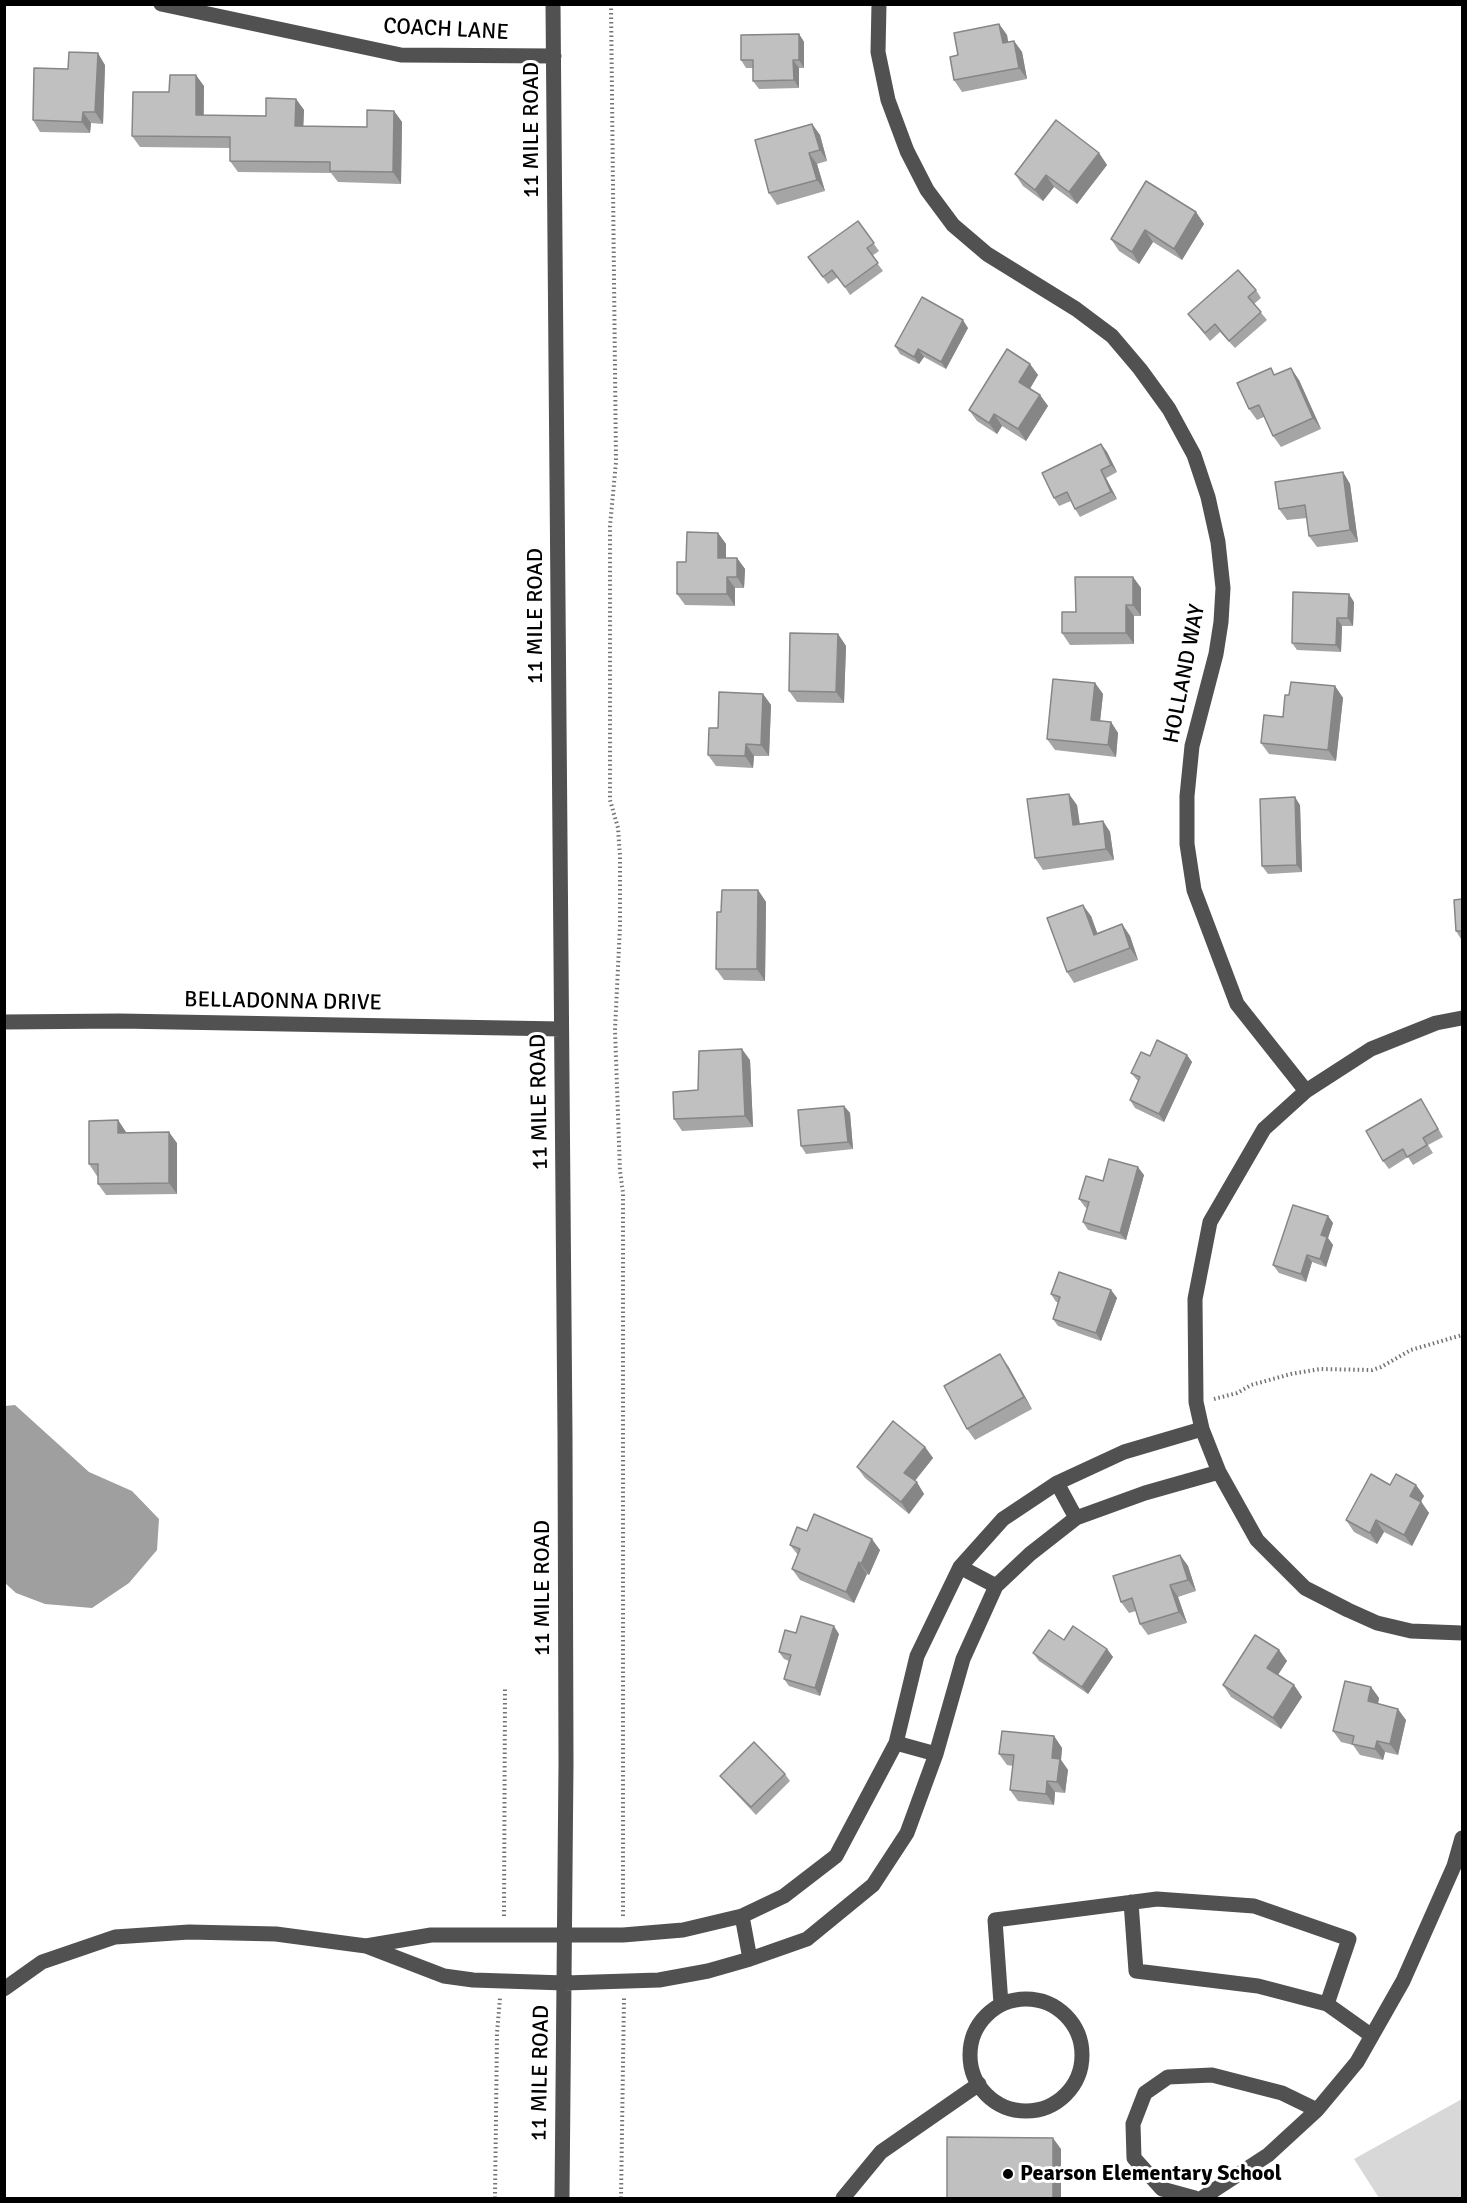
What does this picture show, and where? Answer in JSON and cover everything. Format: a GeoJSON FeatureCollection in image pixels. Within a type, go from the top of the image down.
{"type":"FeatureCollection","features":[{"type":"Feature","properties":{"kind":"street","name":"COACH LANE"},"geometry":{"type":"LineString","coordinates":[[161,4],[400,55],[554,56]]}},
{"type":"Feature","properties":{"kind":"street","name":"11 MILE ROAD"},"geometry":{"type":"LineString","coordinates":[[553,4],[566,1446],[565,1983],[562,2199]]}},
{"type":"Feature","properties":{"kind":"street","name":"HOLLAND WAY"},"geometry":{"type":"LineString","coordinates":[[879,4],[878,52],[888,100],[907,151],[927,190],[953,225],[987,254],[1076,309],[1112,336],[1163,401],[1194,455],[1208,497],[1218,542],[1223,588],[1216,654],[1192,747],[1187,796],[1187,844],[1194,890],[1237,1004],[1306,1091]]}},
{"type":"Feature","properties":{"kind":"street"},"geometry":{"type":"LineString","coordinates":[[1462,1018],[1436,1023],[1371,1049],[1306,1091],[1264,1129],[1210,1222],[1196,1299],[1196,1402],[1202,1429],[1219,1472],[1257,1540],[1305,1588],[1348,1610],[1377,1623],[1411,1631],[1462,1633]]}},
{"type":"Feature","properties":{"kind":"street","name":"BELLADONNA DRIVE"},"geometry":{"type":"LineString","coordinates":[[4,1022],[120,1021],[561,1029]]}},
{"type":"Feature","properties":{"kind":"street"},"geometry":{"type":"LineString","coordinates":[[366,1946],[431,1935],[623,1935],[684,1930],[742,1916],[784,1896],[836,1856],[896,1743],[917,1656],[960,1567],[1003,1519],[1057,1483],[1124,1452],[1202,1429]]}},
{"type":"Feature","properties":{"kind":"street"},"geometry":{"type":"LineString","coordinates":[[4,1989],[42,1962],[115,1937],[189,1932],[276,1934],[366,1946],[444,1976],[473,1980],[565,1983],[659,1980],[708,1971],[807,1939],[873,1885],[907,1833],[936,1754],[963,1659],[996,1586],[1030,1554],[1076,1518],[1145,1493],[1219,1472]]}},
{"type":"Feature","properties":{"kind":"street"},"geometry":{"type":"LineString","coordinates":[[1057,1483],[1076,1518]]}},
{"type":"Feature","properties":{"kind":"street"},"geometry":{"type":"LineString","coordinates":[[960,1567],[996,1586]]}},
{"type":"Feature","properties":{"kind":"street"},"geometry":{"type":"LineString","coordinates":[[896,1743],[936,1754]]}},
{"type":"Feature","properties":{"kind":"street"},"geometry":{"type":"LineString","coordinates":[[1202,2199],[1268,2155],[1317,2110],[1357,2062],[1403,1981],[1454,1866],[1462,1838]]}},
{"type":"Feature","properties":{"kind":"street"},"geometry":{"type":"LineString","coordinates":[[1001,2004],[995,1920],[1157,1899],[1254,1906],[1349,1939],[1327,2004]]}},
{"type":"Feature","properties":{"kind":"street"},"geometry":{"type":"LineString","coordinates":[[1131,1902],[1136,1971],[1258,1986],[1327,2004],[1372,2036]]}},
{"type":"Feature","properties":{"kind":"street"},"geometry":{"type":"LineString","coordinates":[[742,1916],[750,1959]]}},
{"type":"Feature","properties":{"kind":"street"},"geometry":{"type":"LineString","coordinates":[[1037,1999],[1054,2006],[1069,2017],[1078,2033],[1082,2051],[1081,2069],[1073,2086],[1060,2100],[1044,2108],[1025,2111],[1007,2107],[991,2098],[979,2084],[972,2067],[973,2033],[987,2015],[1001,2004],[1037,1999]]}},
{"type":"Feature","properties":{"kind":"street"},"geometry":{"type":"LineString","coordinates":[[1195,2199],[1162,2189],[1134,2158],[1133,2124],[1145,2093],[1168,2077],[1212,2075],[1282,2093],[1317,2110]]}},
{"type":"Feature","properties":{"kind":"street"},"geometry":{"type":"LineString","coordinates":[[843,2199],[881,2152],[979,2084]]}},
{"type":"Feature","properties":{"kind":"path"},"geometry":{"type":"LineString","coordinates":[[611,4],[616,462],[610,526],[610,800],[618,828],[620,856],[620,926],[615,1030],[620,1171],[623,1192],[623,1935]]}},
{"type":"Feature","properties":{"kind":"path"},"geometry":{"type":"LineString","coordinates":[[1196,1402],[1237,1393],[1251,1385],[1291,1374],[1320,1370],[1372,1370],[1382,1367],[1411,1350],[1462,1335]]}},
{"type":"Feature","properties":{"kind":"path"},"geometry":{"type":"LineString","coordinates":[[621,2199],[624,1981]]}},
{"type":"Feature","properties":{"kind":"shaded area"},"geometry":{"type":"Polygon","coordinates":[[[15,1405],[89,1472],[132,1491],[159,1519],[157,1550],[129,1583],[92,1608],[45,1604],[16,1593],[5,1583],[5,1406],[15,1405]]]}},
{"type":"Feature","properties":{"kind":"shaded area"},"geometry":{"type":"Polygon","coordinates":[[[1462,2099],[1462,2198],[1379,2198],[1354,2159],[1462,2099]]]}},
{"type":"Feature","properties":{"kind":"building"},"geometry":{"type":"Polygon","coordinates":[[[999,24],[1003,43],[1014,41],[1019,68],[954,80],[950,57],[958,55],[954,33],[999,24]]]}},
{"type":"Feature","properties":{"kind":"building"},"geometry":{"type":"Polygon","coordinates":[[[799,34],[799,60],[793,60],[794,80],[753,81],[753,60],[741,60],[741,35],[799,34]]]}},
{"type":"Feature","properties":{"kind":"building"},"geometry":{"type":"Polygon","coordinates":[[[69,52],[98,53],[95,112],[83,112],[82,122],[33,120],[34,68],[68,69],[69,52]]]}},
{"type":"Feature","properties":{"kind":"building"},"geometry":{"type":"Polygon","coordinates":[[[170,75],[196,75],[196,115],[266,116],[266,98],[296,99],[295,126],[367,127],[367,110],[394,111],[393,172],[330,171],[330,162],[230,161],[230,137],[132,136],[133,92],[169,92],[170,75]]]}},
{"type":"Feature","properties":{"kind":"building"},"geometry":{"type":"Polygon","coordinates":[[[1056,120],[1099,153],[1069,192],[1046,175],[1035,190],[1015,174],[1056,120]]]}},
{"type":"Feature","properties":{"kind":"building"},"geometry":{"type":"Polygon","coordinates":[[[812,124],[820,150],[809,153],[817,180],[769,193],[755,140],[812,124]]]}},
{"type":"Feature","properties":{"kind":"building"},"geometry":{"type":"Polygon","coordinates":[[[1146,181],[1196,212],[1174,249],[1145,230],[1132,252],[1111,239],[1146,181]]]}},
{"type":"Feature","properties":{"kind":"building"},"geometry":{"type":"Polygon","coordinates":[[[858,221],[874,243],[867,248],[878,263],[845,287],[832,270],[823,277],[808,257],[858,221]]]}},
{"type":"Feature","properties":{"kind":"building"},"geometry":{"type":"Polygon","coordinates":[[[1238,270],[1256,290],[1248,297],[1261,312],[1229,341],[1215,324],[1205,333],[1188,314],[1238,270]]]}},
{"type":"Feature","properties":{"kind":"building"},"geometry":{"type":"Polygon","coordinates":[[[922,297],[963,320],[941,362],[918,349],[914,357],[895,346],[922,297]]]}},
{"type":"Feature","properties":{"kind":"building"},"geometry":{"type":"Polygon","coordinates":[[[1007,349],[1030,364],[1019,382],[1040,395],[1018,429],[994,414],[989,423],[969,410],[1007,349]]]}},
{"type":"Feature","properties":{"kind":"building"},"geometry":{"type":"Polygon","coordinates":[[[1271,368],[1274,375],[1291,368],[1313,418],[1273,436],[1259,405],[1249,409],[1237,383],[1271,368]]]}},
{"type":"Feature","properties":{"kind":"building"},"geometry":{"type":"Polygon","coordinates":[[[1101,444],[1111,465],[1101,470],[1111,492],[1075,509],[1067,492],[1054,498],[1042,473],[1101,444]]]}},
{"type":"Feature","properties":{"kind":"building"},"geometry":{"type":"Polygon","coordinates":[[[1343,472],[1350,530],[1309,536],[1305,505],[1279,509],[1275,482],[1343,472]]]}},
{"type":"Feature","properties":{"kind":"building"},"geometry":{"type":"Polygon","coordinates":[[[687,532],[718,533],[718,558],[737,558],[737,577],[727,577],[727,594],[677,594],[677,562],[686,562],[687,532]]]}},
{"type":"Feature","properties":{"kind":"building"},"geometry":{"type":"Polygon","coordinates":[[[1075,577],[1133,577],[1133,605],[1126,605],[1126,633],[1062,633],[1062,612],[1076,612],[1075,577]]]}},
{"type":"Feature","properties":{"kind":"building"},"geometry":{"type":"Polygon","coordinates":[[[1293,592],[1349,594],[1348,618],[1337,618],[1336,645],[1292,643],[1293,592]]]}},
{"type":"Feature","properties":{"kind":"building"},"geometry":{"type":"Polygon","coordinates":[[[790,633],[838,634],[836,692],[789,691],[790,633]]]}},
{"type":"Feature","properties":{"kind":"building"},"geometry":{"type":"Polygon","coordinates":[[[1053,679],[1095,683],[1091,720],[1111,722],[1108,745],[1047,739],[1053,679]]]}},
{"type":"Feature","properties":{"kind":"building"},"geometry":{"type":"Polygon","coordinates":[[[1291,682],[1335,686],[1328,750],[1261,743],[1264,715],[1283,717],[1285,695],[1289,695],[1291,682]]]}},
{"type":"Feature","properties":{"kind":"building"},"geometry":{"type":"Polygon","coordinates":[[[719,692],[763,694],[761,745],[746,744],[745,756],[708,755],[709,728],[718,728],[719,692]]]}},
{"type":"Feature","properties":{"kind":"building"},"geometry":{"type":"Polygon","coordinates":[[[1069,794],[1073,825],[1103,821],[1106,849],[1035,858],[1027,799],[1069,794]]]}},
{"type":"Feature","properties":{"kind":"building"},"geometry":{"type":"Polygon","coordinates":[[[1295,797],[1297,865],[1262,866],[1260,799],[1295,797]]]}},
{"type":"Feature","properties":{"kind":"building"},"geometry":{"type":"Polygon","coordinates":[[[722,890],[758,890],[757,969],[716,969],[717,912],[721,912],[722,890]]]}},
{"type":"Feature","properties":{"kind":"building"},"geometry":{"type":"Polygon","coordinates":[[[1462,899],[1462,931],[1456,931],[1454,900],[1462,899]]]}},
{"type":"Feature","properties":{"kind":"building"},"geometry":{"type":"Polygon","coordinates":[[[1083,905],[1094,935],[1122,924],[1130,948],[1067,972],[1047,918],[1083,905]]]}},
{"type":"Feature","properties":{"kind":"building"},"geometry":{"type":"Polygon","coordinates":[[[1157,1040],[1187,1055],[1159,1114],[1130,1100],[1140,1077],[1131,1073],[1141,1052],[1150,1056],[1157,1040]]]}},
{"type":"Feature","properties":{"kind":"building"},"geometry":{"type":"Polygon","coordinates":[[[742,1049],[745,1116],[674,1119],[673,1092],[698,1090],[699,1051],[742,1049]]]}},
{"type":"Feature","properties":{"kind":"building"},"geometry":{"type":"Polygon","coordinates":[[[1421,1099],[1438,1129],[1423,1138],[1427,1145],[1407,1157],[1403,1149],[1383,1161],[1366,1131],[1421,1099]]]}},
{"type":"Feature","properties":{"kind":"building"},"geometry":{"type":"Polygon","coordinates":[[[844,1106],[848,1142],[801,1146],[798,1110],[844,1106]]]}},
{"type":"Feature","properties":{"kind":"building"},"geometry":{"type":"Polygon","coordinates":[[[118,1120],[118,1133],[169,1132],[169,1183],[98,1184],[98,1164],[89,1164],[89,1121],[118,1120]]]}},
{"type":"Feature","properties":{"kind":"building"},"geometry":{"type":"Polygon","coordinates":[[[1109,1159],[1138,1167],[1120,1233],[1083,1222],[1089,1202],[1079,1199],[1086,1176],[1103,1181],[1109,1159]]]}},
{"type":"Feature","properties":{"kind":"building"},"geometry":{"type":"Polygon","coordinates":[[[1293,1205],[1328,1216],[1321,1235],[1327,1237],[1320,1259],[1307,1255],[1301,1274],[1273,1265],[1293,1205]]]}},
{"type":"Feature","properties":{"kind":"building"},"geometry":{"type":"Polygon","coordinates":[[[1059,1272],[1111,1290],[1096,1333],[1053,1319],[1060,1297],[1051,1294],[1059,1272]]]}},
{"type":"Feature","properties":{"kind":"building"},"geometry":{"type":"Polygon","coordinates":[[[1000,1354],[1024,1397],[967,1429],[944,1386],[1000,1354]]]}},
{"type":"Feature","properties":{"kind":"building"},"geometry":{"type":"Polygon","coordinates":[[[893,1421],[925,1447],[904,1473],[917,1482],[901,1502],[857,1467],[893,1421]]]}},
{"type":"Feature","properties":{"kind":"building"},"geometry":{"type":"Polygon","coordinates":[[[1371,1474],[1390,1485],[1396,1474],[1416,1485],[1410,1496],[1421,1502],[1404,1535],[1376,1520],[1370,1533],[1346,1520],[1371,1474]]]}},
{"type":"Feature","properties":{"kind":"building"},"geometry":{"type":"Polygon","coordinates":[[[814,1514],[872,1539],[846,1592],[792,1569],[800,1549],[790,1545],[797,1527],[807,1531],[814,1514]]]}},
{"type":"Feature","properties":{"kind":"building"},"geometry":{"type":"Polygon","coordinates":[[[1180,1555],[1188,1580],[1170,1585],[1179,1612],[1140,1624],[1132,1598],[1121,1602],[1113,1576],[1180,1555]]]}},
{"type":"Feature","properties":{"kind":"building"},"geometry":{"type":"Polygon","coordinates":[[[801,1616],[834,1626],[815,1688],[784,1679],[791,1655],[779,1652],[785,1630],[796,1633],[801,1616]]]}},
{"type":"Feature","properties":{"kind":"building"},"geometry":{"type":"Polygon","coordinates":[[[1073,1626],[1107,1649],[1082,1687],[1033,1653],[1049,1630],[1064,1640],[1073,1626]]]}},
{"type":"Feature","properties":{"kind":"building"},"geometry":{"type":"Polygon","coordinates":[[[1255,1635],[1279,1650],[1267,1668],[1294,1685],[1273,1718],[1223,1685],[1255,1635]]]}},
{"type":"Feature","properties":{"kind":"building"},"geometry":{"type":"Polygon","coordinates":[[[1345,1681],[1371,1687],[1368,1701],[1398,1709],[1390,1744],[1377,1741],[1375,1749],[1352,1744],[1354,1736],[1333,1731],[1345,1681]]]}},
{"type":"Feature","properties":{"kind":"building"},"geometry":{"type":"Polygon","coordinates":[[[1002,1731],[1054,1736],[1052,1758],[1060,1759],[1057,1782],[1047,1781],[1046,1794],[1010,1790],[1014,1755],[999,1754],[1002,1731]]]}},
{"type":"Feature","properties":{"kind":"building"},"geometry":{"type":"Polygon","coordinates":[[[754,1742],[785,1774],[751,1807],[720,1776],[754,1742]]]}},
{"type":"Feature","properties":{"kind":"building","name":"Pearson Elementary School"},"geometry":{"type":"Polygon","coordinates":[[[947,2137],[1053,2138],[1053,2199],[947,2199],[947,2137]]]}},
{"type":"Feature","properties":{"kind":"place","name":"Pearson Elementary School"},"geometry":{"type":"Point","coordinates":[1008,2174]}}]}
